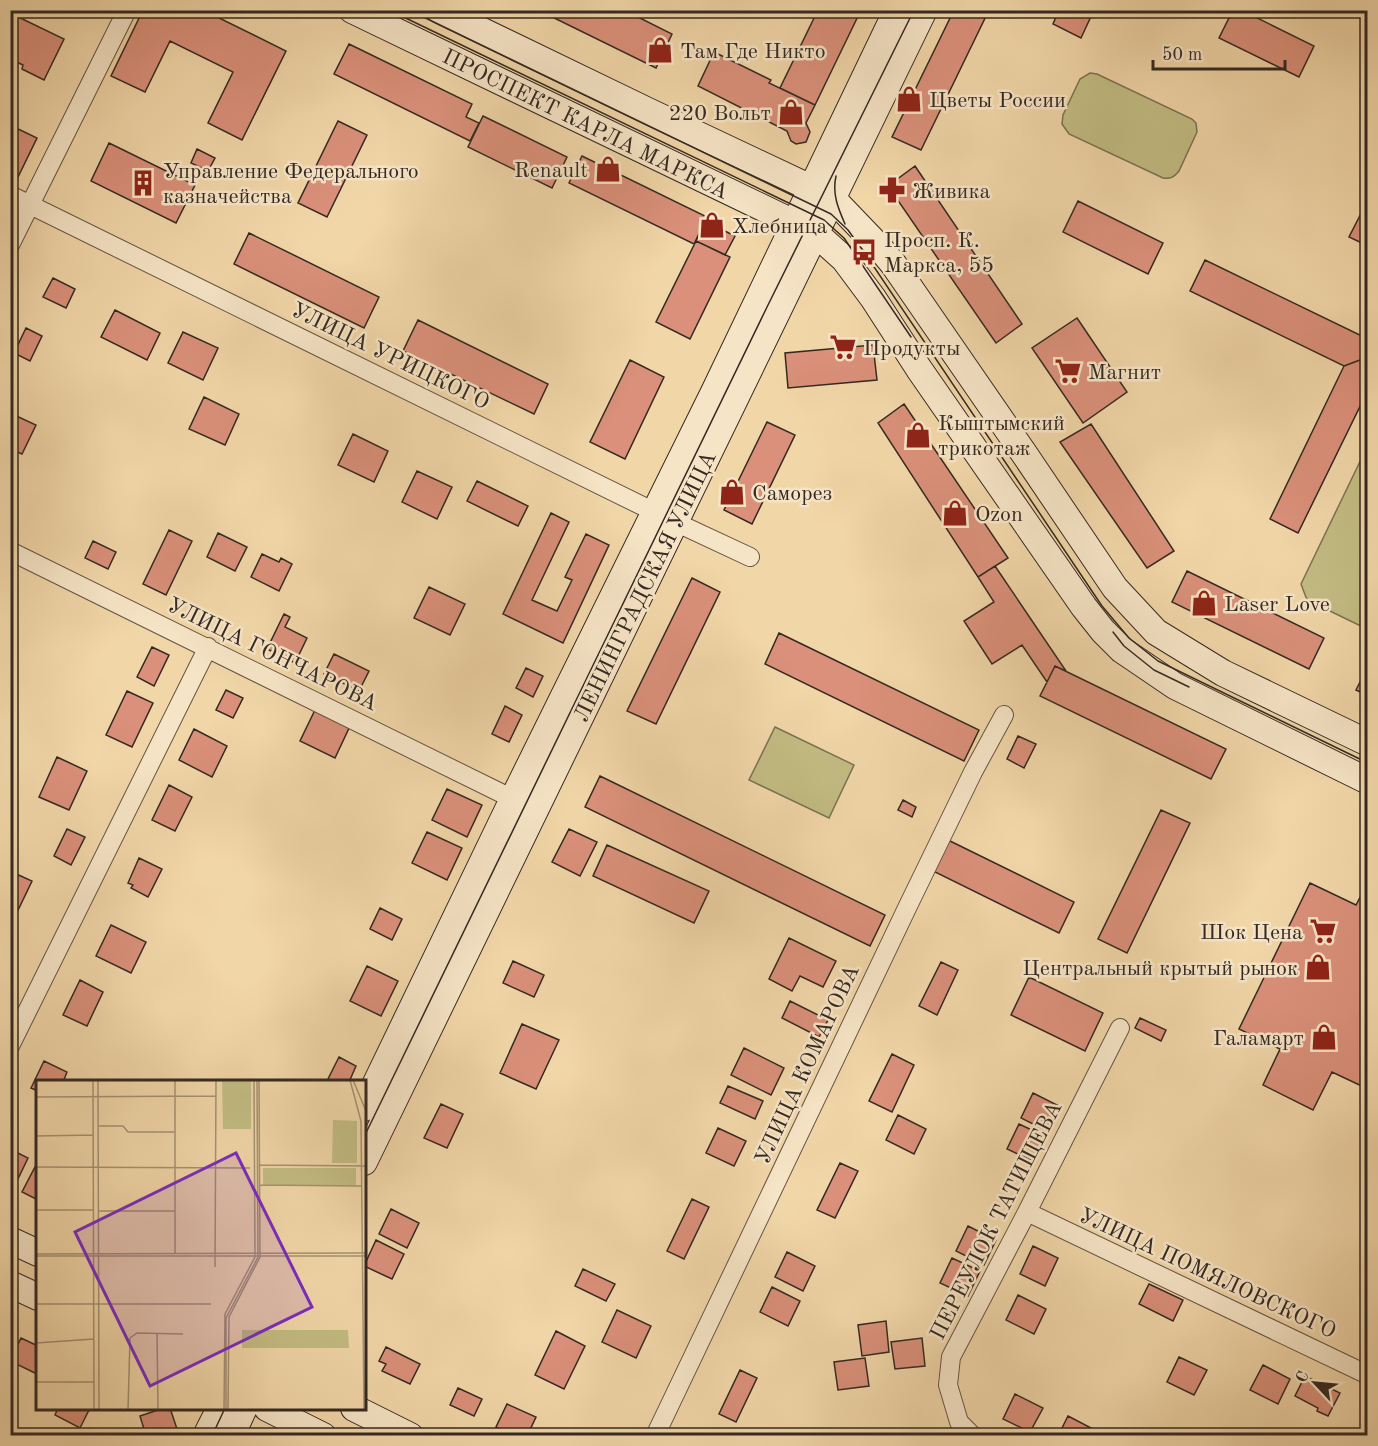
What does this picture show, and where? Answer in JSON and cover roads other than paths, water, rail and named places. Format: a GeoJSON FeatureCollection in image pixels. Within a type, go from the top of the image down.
{"type":"FeatureCollection","features":[{"type":"Feature","properties":{"kind":"main road","name":"ПРОСПЕКТ КАРЛА МАРКСА"},"geometry":{"type":"LineString","coordinates":[[352,10],[805,228],[844,259],[1077,597],[1115,644],[1175,686],[1368,781]]}},
{"type":"Feature","properties":{"kind":"main road","name":"ПРОСПЕКТ КАРЛА МАРКСА"},"geometry":{"type":"LineString","coordinates":[[440,10],[822,193],[879,247],[894,265],[1115,588],[1156,632],[1224,673],[1368,743]]}},
{"type":"Feature","properties":{"kind":"main road","name":"ЛЕНИНГРАДСКАЯ УЛИЦА"},"geometry":{"type":"LineString","coordinates":[[822,193],[897,10]]}},
{"type":"Feature","properties":{"kind":"main road","name":"ЛЕНИНГРАДСКАЯ УЛИЦА"},"geometry":{"type":"LineString","coordinates":[[366,1158],[665,517],[822,193],[924,10]]}},
{"type":"Feature","properties":{"kind":"main road","name":"ЛЕНИНГРАДСКАЯ УЛИЦА"},"geometry":{"type":"LineString","coordinates":[[366,1104],[513,799],[665,517]]}},
{"type":"Feature","properties":{"kind":"main road"},"geometry":{"type":"LineString","coordinates":[[10,1240],[36,1252]]}},
{"type":"Feature","properties":{"kind":"main road"},"geometry":{"type":"LineString","coordinates":[[10,1284],[36,1296]]}},
{"type":"Feature","properties":{"kind":"main road"},"geometry":{"type":"LineString","coordinates":[[206,1436],[219,1410]]}},
{"type":"Feature","properties":{"kind":"main road"},"geometry":{"type":"LineString","coordinates":[[231,1436],[243,1410]]}},
{"type":"Feature","properties":{"kind":"main road"},"geometry":{"type":"LineString","coordinates":[[271,1410],[323,1436]]}},
{"type":"Feature","properties":{"kind":"main road"},"geometry":{"type":"LineString","coordinates":[[358,1410],[410,1436]]}},
{"type":"Feature","properties":{"kind":"street"},"geometry":{"type":"LineString","coordinates":[[10,245],[127,10]]}},
{"type":"Feature","properties":{"kind":"street","name":"УЛИЦА УРИЦКОГО"},"geometry":{"type":"LineString","coordinates":[[10,195],[750,557]]}},
{"type":"Feature","properties":{"kind":"street","name":"УЛИЦА ГОНЧАРОВА"},"geometry":{"type":"LineString","coordinates":[[10,551],[513,799]]}},
{"type":"Feature","properties":{"kind":"street"},"geometry":{"type":"LineString","coordinates":[[10,1046],[208,647]]}},
{"type":"Feature","properties":{"kind":"street","name":"УЛИЦА КОМАРОВА"},"geometry":{"type":"LineString","coordinates":[[655,1436],[907,908],[973,772],[1004,715]]}},
{"type":"Feature","properties":{"kind":"street","name":"ПЕРЕУЛОК ТАТИЩЕВА"},"geometry":{"type":"LineString","coordinates":[[973,1436],[959,1422],[948,1385],[951,1357],[1120,1028]]}},
{"type":"Feature","properties":{"kind":"street","name":"УЛИЦА ПОМЯЛОВСКОГО"},"geometry":{"type":"LineString","coordinates":[[1027,1212],[1368,1375]]}},
{"type":"Feature","properties":{"kind":"tram line"},"geometry":{"type":"LineString","coordinates":[[389,10],[824,220],[844,238]]}},
{"type":"Feature","properties":{"kind":"tram line"},"geometry":{"type":"LineString","coordinates":[[409,10],[831,214],[848,230],[864,252],[1102,606],[1129,638],[1158,661],[1368,763]]}},
{"type":"Feature","properties":{"kind":"tram line"},"geometry":{"type":"LineString","coordinates":[[366,1133],[768,305],[914,10]]}},
{"type":"Feature","properties":{"kind":"tram line"},"geometry":{"type":"LineString","coordinates":[[836,176],[835,195],[845,224]]}},
{"type":"Feature","properties":{"kind":"tram line"},"geometry":{"type":"LineString","coordinates":[[844,238],[911,337]]}},
{"type":"Feature","properties":{"kind":"tram line"},"geometry":{"type":"LineString","coordinates":[[1113,632],[1124,646],[1154,670],[1189,687]]}},
{"type":"Feature","properties":{"kind":"tram line"},"geometry":{"type":"LineString","coordinates":[[212,1436],[224,1410]]}},
{"type":"Feature","properties":{"kind":"place","name":"Там Где Никто"},"geometry":{"type":"Point","coordinates":[660,50]}},
{"type":"Feature","properties":{"kind":"place","name":"Цветы России"},"geometry":{"type":"Point","coordinates":[909,99]}},
{"type":"Feature","properties":{"kind":"place","name":"220 Вольт"},"geometry":{"type":"Point","coordinates":[791,112]}},
{"type":"Feature","properties":{"kind":"place","name":"Renault"},"geometry":{"type":"Point","coordinates":[608,169]}},
{"type":"Feature","properties":{"kind":"place","name":"Управление Федерального казначейства"},"geometry":{"type":"Point","coordinates":[143,183]}},
{"type":"Feature","properties":{"kind":"place","name":"Живика"},"geometry":{"type":"Point","coordinates":[892,190]}},
{"type":"Feature","properties":{"kind":"place","name":"Хлебница"},"geometry":{"type":"Point","coordinates":[712,225]}},
{"type":"Feature","properties":{"kind":"place","name":"Просп. К. Маркса, 55"},"geometry":{"type":"Point","coordinates":[864,252]}},
{"type":"Feature","properties":{"kind":"place","name":"Продукты"},"geometry":{"type":"Point","coordinates":[843,347]}},
{"type":"Feature","properties":{"kind":"place","name":"Магнит"},"geometry":{"type":"Point","coordinates":[1068,371]}},
{"type":"Feature","properties":{"kind":"place","name":"Кыштымский трикотаж"},"geometry":{"type":"Point","coordinates":[918,435]}},
{"type":"Feature","properties":{"kind":"place","name":"Саморез"},"geometry":{"type":"Point","coordinates":[732,492]}},
{"type":"Feature","properties":{"kind":"place","name":"Ozon"},"geometry":{"type":"Point","coordinates":[955,513]}},
{"type":"Feature","properties":{"kind":"place","name":"Laser Love"},"geometry":{"type":"Point","coordinates":[1204,603]}},
{"type":"Feature","properties":{"kind":"place","name":"Шок Цена"},"geometry":{"type":"Point","coordinates":[1323,931]}},
{"type":"Feature","properties":{"kind":"place","name":"Центральный крытый рынок"},"geometry":{"type":"Point","coordinates":[1318,967]}},
{"type":"Feature","properties":{"kind":"place","name":"Галамарт"},"geometry":{"type":"Point","coordinates":[1324,1037]}}]}
